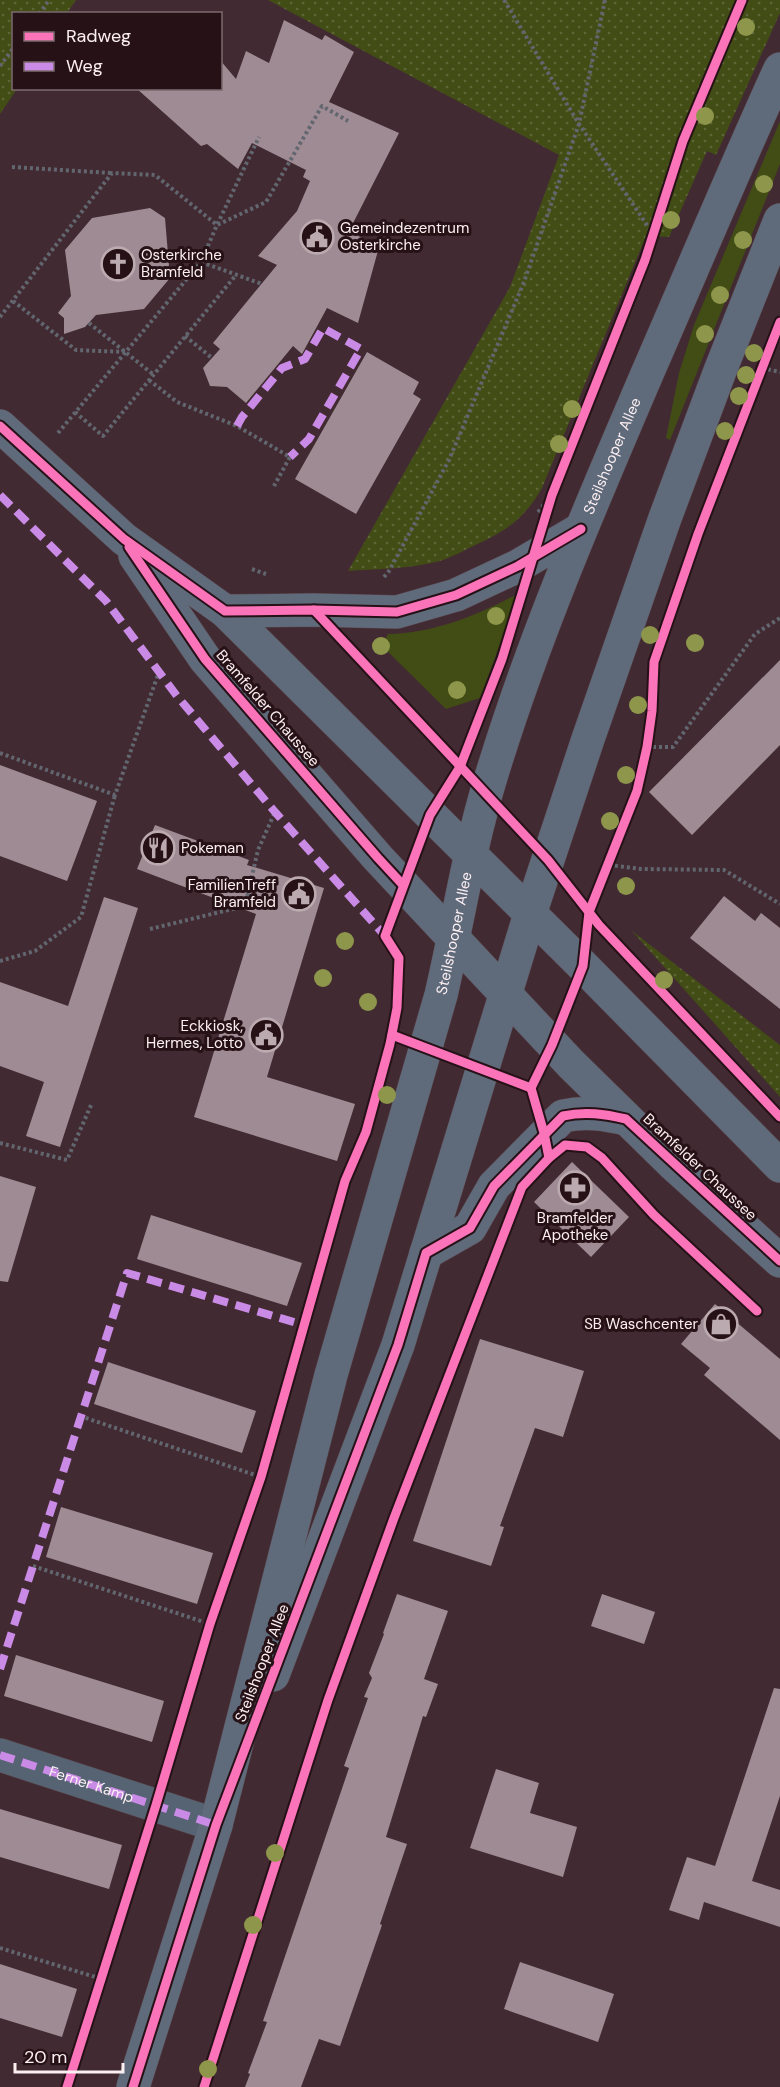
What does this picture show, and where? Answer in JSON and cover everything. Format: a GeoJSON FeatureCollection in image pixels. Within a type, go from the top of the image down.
{"type":"FeatureCollection","features":[{"type":"Feature","properties":{"kind":"main road","name":"Steilshooper Allee"},"geometry":{"type":"LineString","coordinates":[[216,1826],[331,1375],[426,1047],[454,939],[469,854],[491,778],[535,645],[581,529],[780,69]]}},
{"type":"Feature","properties":{"kind":"main road","name":"Steilshooper Allee"},"geometry":{"type":"LineString","coordinates":[[133,2087],[216,1826],[398,1345],[530,914],[588,739],[665,518],[780,220]]}},
{"type":"Feature","properties":{"kind":"main road","name":"Bramfelder Chaussee"},"geometry":{"type":"LineString","coordinates":[[0,426],[124,539],[225,611],[780,1166]]}},
{"type":"Feature","properties":{"kind":"main road"},"geometry":{"type":"LineString","coordinates":[[225,611],[397,612],[456,595],[518,566],[581,529]]}},
{"type":"Feature","properties":{"kind":"main road","name":"Bramfelder Chaussee"},"geometry":{"type":"LineString","coordinates":[[124,539],[205,658],[378,858],[505,995],[626,1119],[780,1261]]}},
{"type":"Feature","properties":{"kind":"main road"},"geometry":{"type":"LineString","coordinates":[[426,1253],[470,1228],[494,1186],[564,1116],[576,1113],[596,1113],[626,1119]]}},
{"type":"Feature","properties":{"kind":"street","name":"Ferner Kamp"},"geometry":{"type":"LineString","coordinates":[[0,1755],[216,1826]]}},
{"type":"Feature","properties":{"kind":"path"},"geometry":{"type":"LineString","coordinates":[[504,0],[579,124],[653,234]]}},
{"type":"Feature","properties":{"kind":"path"},"geometry":{"type":"LineString","coordinates":[[390,581],[379,582],[389,571],[423,510],[471,410],[524,282],[579,124],[605,0]]}},
{"type":"Feature","properties":{"kind":"path"},"geometry":{"type":"LineString","coordinates":[[0,66],[12,50]]}},
{"type":"Feature","properties":{"kind":"path"},"geometry":{"type":"LineString","coordinates":[[217,225],[266,202],[322,106],[348,121]]}},
{"type":"Feature","properties":{"kind":"path"},"geometry":{"type":"LineString","coordinates":[[36,458],[201,262],[259,137]]}},
{"type":"Feature","properties":{"kind":"path"},"geometry":{"type":"LineString","coordinates":[[12,167],[155,175],[217,225]]}},
{"type":"Feature","properties":{"kind":"path"},"geometry":{"type":"LineString","coordinates":[[0,317],[112,173]]}},
{"type":"Feature","properties":{"kind":"path"},"geometry":{"type":"LineString","coordinates":[[201,262],[262,284]]}},
{"type":"Feature","properties":{"kind":"path"},"geometry":{"type":"LineString","coordinates":[[75,412],[103,436],[236,275]]}},
{"type":"Feature","properties":{"kind":"path"},"geometry":{"type":"LineString","coordinates":[[13,301],[76,350],[126,352]]}},
{"type":"Feature","properties":{"kind":"path"},"geometry":{"type":"LineString","coordinates":[[89,323],[154,375]]}},
{"type":"Feature","properties":{"kind":"path"},"geometry":{"type":"LineString","coordinates":[[185,336],[212,358]]}},
{"type":"Feature","properties":{"kind":"path"},"geometry":{"type":"LineString","coordinates":[[762,368],[780,372]]}},
{"type":"Feature","properties":{"kind":"path"},"geometry":{"type":"LineString","coordinates":[[149,380],[177,402],[237,426],[290,457],[274,486]]}},
{"type":"Feature","properties":{"kind":"path"},"geometry":{"type":"LineString","coordinates":[[534,518],[552,495]]}},
{"type":"Feature","properties":{"kind":"path"},"geometry":{"type":"LineString","coordinates":[[252,569],[268,575]]}},
{"type":"Feature","properties":{"kind":"path"},"geometry":{"type":"LineString","coordinates":[[647,747],[673,747],[755,634],[780,618]]}},
{"type":"Feature","properties":{"kind":"path"},"geometry":{"type":"LineString","coordinates":[[0,961],[35,951],[81,917],[115,795],[159,672]]}},
{"type":"Feature","properties":{"kind":"path"},"geometry":{"type":"LineString","coordinates":[[0,753],[115,795]]}},
{"type":"Feature","properties":{"kind":"path"},"geometry":{"type":"LineString","coordinates":[[150,929],[245,906],[258,850],[275,812]]}},
{"type":"Feature","properties":{"kind":"path"},"geometry":{"type":"LineString","coordinates":[[609,865],[641,869],[724,870],[780,904]]}},
{"type":"Feature","properties":{"kind":"path"},"geometry":{"type":"LineString","coordinates":[[0,1143],[67,1160],[92,1103]]}},
{"type":"Feature","properties":{"kind":"path"},"geometry":{"type":"LineString","coordinates":[[80,1416],[261,1477]]}},
{"type":"Feature","properties":{"kind":"path"},"geometry":{"type":"LineString","coordinates":[[33,1566],[210,1624]]}},
{"type":"Feature","properties":{"kind":"path"},"geometry":{"type":"LineString","coordinates":[[0,1948],[102,1979]]}},
{"type":"Feature","properties":{"kind":"green space"},"geometry":{"type":"Polygon","coordinates":[[[0,0],[76,0],[68,12],[12,12],[12,90],[16,90],[0,114],[0,0]]]}},
{"type":"Feature","properties":{"kind":"green space"},"geometry":{"type":"Polygon","coordinates":[[[268,0],[780,0],[780,13],[716,155],[707,151],[669,237],[646,236],[542,488],[520,518],[511,525],[454,556],[437,562],[406,567],[348,571],[510,287],[559,155],[268,0]]]}},
{"type":"Feature","properties":{"kind":"green space"},"geometry":{"type":"Polygon","coordinates":[[[780,121],[780,164],[670,440],[666,438],[679,373],[694,325],[780,121]]]}},
{"type":"Feature","properties":{"kind":"green space"},"geometry":{"type":"Polygon","coordinates":[[[519,593],[480,698],[446,709],[382,646],[388,634],[423,630],[456,621],[488,609],[519,593]]]}},
{"type":"Feature","properties":{"kind":"green space"},"geometry":{"type":"Polygon","coordinates":[[[632,931],[780,1045],[780,1097],[632,931]]]}},
{"type":"Feature","properties":{"kind":"building"},"geometry":{"type":"Polygon","coordinates":[[[284,20],[322,40],[325,35],[354,52],[329,102],[399,133],[349,231],[379,247],[358,323],[327,308],[302,354],[293,346],[246,403],[227,387],[210,386],[203,368],[220,349],[213,343],[277,265],[258,256],[297,211],[310,181],[303,177],[306,170],[252,143],[238,169],[207,144],[201,146],[138,90],[222,90],[222,62],[236,79],[246,51],[269,63],[284,20]]]}},
{"type":"Feature","properties":{"kind":"building","name":"Osterkirche Bramfeld"},"geometry":{"type":"Polygon","coordinates":[[[150,208],[165,218],[170,278],[144,309],[96,315],[85,327],[64,334],[64,318],[58,313],[71,296],[65,250],[92,218],[150,208]]]}},
{"type":"Feature","properties":{"kind":"building"},"geometry":{"type":"Polygon","coordinates":[[[367,352],[419,382],[413,394],[421,399],[356,514],[295,479],[367,352]]]}},
{"type":"Feature","properties":{"kind":"building"},"geometry":{"type":"Polygon","coordinates":[[[780,660],[780,745],[692,835],[649,792],[780,660]]]}},
{"type":"Feature","properties":{"kind":"building"},"geometry":{"type":"Polygon","coordinates":[[[0,765],[97,801],[67,881],[0,856],[0,765]]]}},
{"type":"Feature","properties":{"kind":"building"},"geometry":{"type":"Polygon","coordinates":[[[155,825],[249,860],[247,865],[324,888],[267,1077],[355,1104],[337,1161],[194,1117],[256,914],[137,869],[155,825]]]}},
{"type":"Feature","properties":{"kind":"building"},"geometry":{"type":"Polygon","coordinates":[[[724,896],[755,921],[761,913],[780,928],[780,1009],[690,938],[724,896]]]}},
{"type":"Feature","properties":{"kind":"building"},"geometry":{"type":"Polygon","coordinates":[[[104,897],[138,908],[60,1147],[26,1136],[44,1082],[0,1066],[0,982],[68,1006],[104,897]]]}},
{"type":"Feature","properties":{"kind":"building"},"geometry":{"type":"Polygon","coordinates":[[[572,1162],[629,1217],[591,1257],[534,1202],[572,1162]]]}},
{"type":"Feature","properties":{"kind":"building"},"geometry":{"type":"Polygon","coordinates":[[[0,1176],[36,1187],[8,1282],[0,1281],[0,1176]]]}},
{"type":"Feature","properties":{"kind":"building"},"geometry":{"type":"Polygon","coordinates":[[[151,1215],[302,1263],[287,1306],[137,1259],[151,1215]]]}},
{"type":"Feature","properties":{"kind":"building"},"geometry":{"type":"Polygon","coordinates":[[[715,1304],[780,1359],[780,1440],[704,1375],[710,1368],[681,1344],[715,1304]]]}},
{"type":"Feature","properties":{"kind":"building"},"geometry":{"type":"Polygon","coordinates":[[[480,1339],[584,1371],[563,1437],[535,1428],[500,1526],[504,1527],[491,1566],[413,1541],[480,1339]]]}},
{"type":"Feature","properties":{"kind":"building"},"geometry":{"type":"Polygon","coordinates":[[[108,1362],[256,1411],[242,1453],[94,1404],[108,1362]]]}},
{"type":"Feature","properties":{"kind":"building"},"geometry":{"type":"Polygon","coordinates":[[[61,1507],[213,1553],[197,1604],[46,1557],[61,1507]]]}},
{"type":"Feature","properties":{"kind":"building"},"geometry":{"type":"Polygon","coordinates":[[[397,1594],[448,1611],[424,1679],[438,1684],[426,1717],[423,1716],[386,1837],[407,1844],[340,2046],[319,2039],[301,2087],[245,2087],[267,2022],[263,2021],[349,1768],[344,1766],[368,1698],[364,1697],[372,1678],[369,1673],[397,1594]]]}},
{"type":"Feature","properties":{"kind":"building"},"geometry":{"type":"Polygon","coordinates":[[[602,1594],[655,1612],[644,1644],[591,1626],[602,1594]]]}},
{"type":"Feature","properties":{"kind":"building"},"geometry":{"type":"Polygon","coordinates":[[[16,1655],[164,1701],[152,1742],[4,1696],[16,1655]]]}},
{"type":"Feature","properties":{"kind":"building"},"geometry":{"type":"Polygon","coordinates":[[[774,1688],[780,1689],[780,1796],[752,1881],[780,1890],[780,1927],[704,1902],[699,1920],[669,1910],[687,1857],[715,1866],[774,1688]]]}},
{"type":"Feature","properties":{"kind":"building"},"geometry":{"type":"Polygon","coordinates":[[[496,1769],[539,1783],[530,1813],[577,1827],[563,1877],[470,1848],[496,1769]]]}},
{"type":"Feature","properties":{"kind":"building"},"geometry":{"type":"Polygon","coordinates":[[[0,1809],[122,1845],[109,1889],[0,1857],[0,1809]]]}},
{"type":"Feature","properties":{"kind":"building"},"geometry":{"type":"Polygon","coordinates":[[[520,1962],[614,1994],[598,2042],[504,2009],[520,1962]]]}},
{"type":"Feature","properties":{"kind":"building"},"geometry":{"type":"Polygon","coordinates":[[[0,1964],[77,1989],[62,2037],[0,2018],[0,1964]]]}},
{"type":"Feature","properties":{"kind":"marked path"},"geometry":{"type":"LineString","coordinates":[[237,426],[282,368],[305,359],[323,328],[361,349],[309,439],[290,457]]}},
{"type":"Feature","properties":{"kind":"marked path"},"geometry":{"type":"LineString","coordinates":[[0,495],[106,601],[177,696],[275,812],[385,936]]}},
{"type":"Feature","properties":{"kind":"marked path"},"geometry":{"type":"LineString","coordinates":[[0,1669],[127,1273],[304,1325]]}},
{"type":"Feature","properties":{"kind":"marked path"},"geometry":{"type":"LineString","coordinates":[[0,1755],[216,1825]]}},
{"type":"Feature","properties":{"kind":"cycle path"},"geometry":{"type":"LineString","coordinates":[[67,2087],[156,1805],[210,1624],[261,1477],[345,1181],[366,1132],[390,1044],[397,1008],[399,958],[385,936],[430,815],[460,767],[502,659],[552,495],[645,260],[683,141],[742,0]]}},
{"type":"Feature","properties":{"kind":"cycle path"},"geometry":{"type":"LineString","coordinates":[[549,1158],[531,1088],[552,1045],[583,966],[589,912],[637,791],[652,711],[654,662],[698,534],[780,322]]}},
{"type":"Feature","properties":{"kind":"cycle path"},"geometry":{"type":"LineString","coordinates":[[0,426],[124,539],[225,611],[397,612],[456,595],[518,566],[581,529]]}},
{"type":"Feature","properties":{"kind":"cycle path"},"geometry":{"type":"LineString","coordinates":[[129,547],[205,659],[403,885]]}},
{"type":"Feature","properties":{"kind":"cycle path"},"geometry":{"type":"LineString","coordinates":[[314,610],[548,860],[599,925],[780,1117]]}},
{"type":"Feature","properties":{"kind":"cycle path"},"geometry":{"type":"LineString","coordinates":[[392,1035],[531,1088]]}},
{"type":"Feature","properties":{"kind":"cycle path"},"geometry":{"type":"LineString","coordinates":[[133,2087],[216,1825],[398,1345],[426,1253],[470,1228],[494,1186],[563,1116],[587,1113],[626,1119],[780,1261]]}},
{"type":"Feature","properties":{"kind":"cycle path"},"geometry":{"type":"LineString","coordinates":[[204,2087],[328,1700],[394,1518],[522,1187],[549,1158],[565,1145],[587,1147],[602,1158],[654,1215],[757,1311]]}},
{"type":"Feature","properties":{"kind":"place","name":"Gemeindezentrum Osterkirche"},"geometry":{"type":"Point","coordinates":[317,237]}},
{"type":"Feature","properties":{"kind":"place","name":"Osterkirche Bramfeld"},"geometry":{"type":"Point","coordinates":[118,264]}},
{"type":"Feature","properties":{"kind":"place","name":"Pokeman"},"geometry":{"type":"Point","coordinates":[158,848]}},
{"type":"Feature","properties":{"kind":"place","name":"FamilienTreff Bramfeld"},"geometry":{"type":"Point","coordinates":[299,894]}},
{"type":"Feature","properties":{"kind":"place","name":"Eckkiosk, Hermes, Lotto"},"geometry":{"type":"Point","coordinates":[266,1035]}},
{"type":"Feature","properties":{"kind":"place","name":"Bramfelder Apotheke"},"geometry":{"type":"Point","coordinates":[575,1188]}},
{"type":"Feature","properties":{"kind":"place","name":"SB Waschcenter"},"geometry":{"type":"Point","coordinates":[721,1324]}}]}
